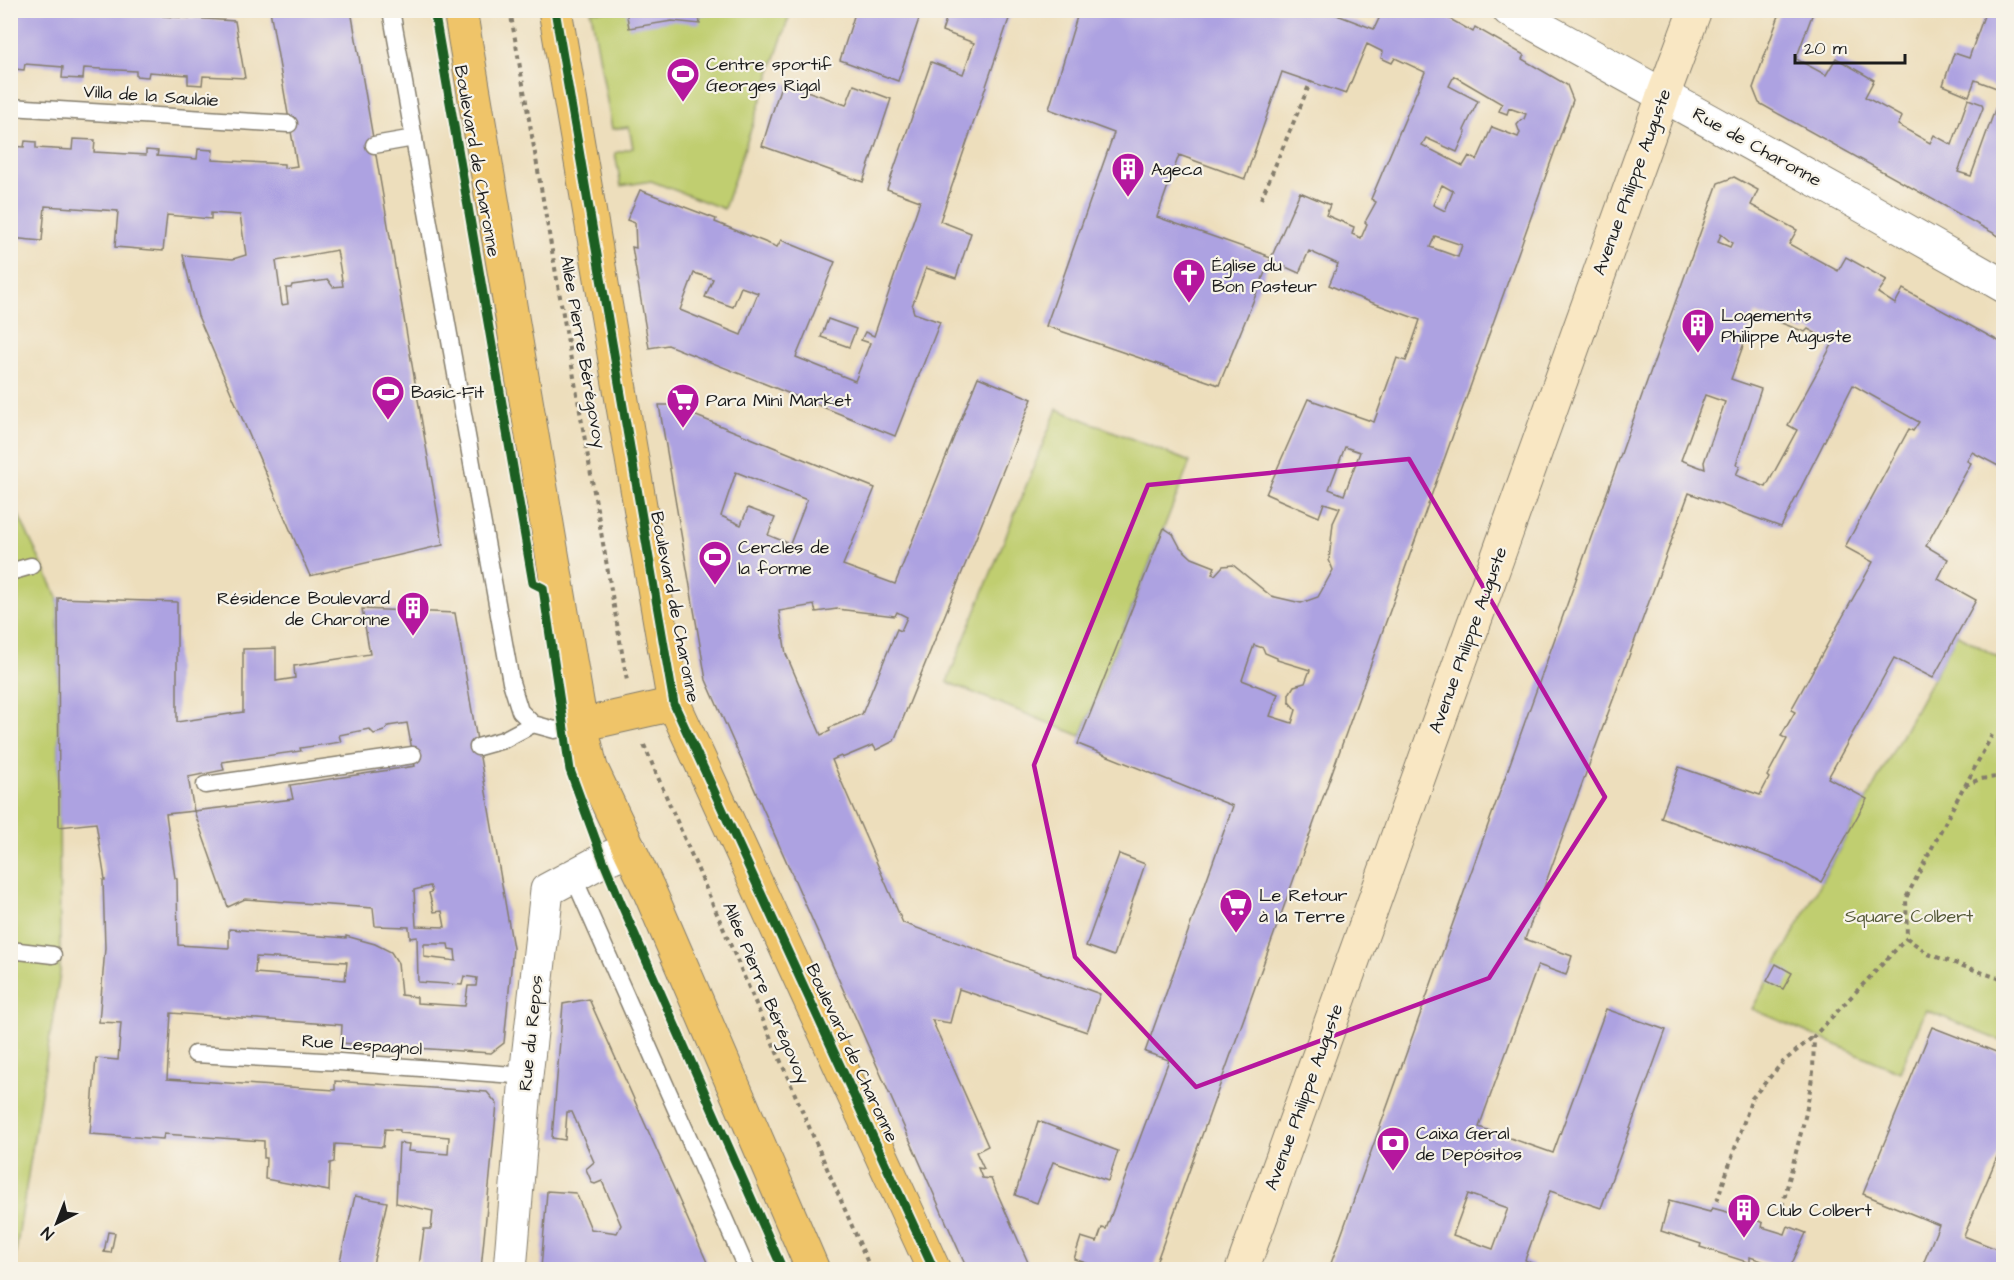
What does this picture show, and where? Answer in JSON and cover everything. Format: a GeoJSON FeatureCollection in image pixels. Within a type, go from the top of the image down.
{"type":"FeatureCollection","features":[{"type":"Feature","properties":{"kind":"main road","name":"Boulevard de Charonne"},"geometry":{"type":"LineString","coordinates":[[460,10],[581,724],[591,768],[630,849],[813,1269]]}},
{"type":"Feature","properties":{"kind":"main road","name":"Boulevard de Charonne"},"geometry":{"type":"LineString","coordinates":[[555,10],[674,704],[934,1269]]}},
{"type":"Feature","properties":{"kind":"main road","name":"Avenue Philippe Auguste"},"geometry":{"type":"LineString","coordinates":[[1242,1269],[1695,10]]}},
{"type":"Feature","properties":{"kind":"main road","name":"Boulevard de Charonne"},"geometry":{"type":"LineString","coordinates":[[581,724],[674,704]]}},
{"type":"Feature","properties":{"kind":"street","name":"Rue de Charonne"},"geometry":{"type":"LineString","coordinates":[[1509,10],[2004,286]]}},
{"type":"Feature","properties":{"kind":"street","name":"Rue du Repos"},"geometry":{"type":"LineString","coordinates":[[510,1269],[526,1076],[547,890],[603,860],[630,849]]}},
{"type":"Feature","properties":{"kind":"lane"},"geometry":{"type":"LineString","coordinates":[[391,10],[511,682],[520,711],[533,724],[555,730],[581,724]]}},
{"type":"Feature","properties":{"kind":"lane","name":"Villa de la Saulaie"},"geometry":{"type":"LineString","coordinates":[[10,107],[289,124]]}},
{"type":"Feature","properties":{"kind":"lane"},"geometry":{"type":"LineString","coordinates":[[374,145],[414,138]]}},
{"type":"Feature","properties":{"kind":"lane"},"geometry":{"type":"LineString","coordinates":[[10,572],[31,566]]}},
{"type":"Feature","properties":{"kind":"lane"},"geometry":{"type":"LineString","coordinates":[[478,747],[503,740],[533,724]]}},
{"type":"Feature","properties":{"kind":"lane"},"geometry":{"type":"LineString","coordinates":[[205,785],[413,755]]}},
{"type":"Feature","properties":{"kind":"lane"},"geometry":{"type":"LineString","coordinates":[[573,876],[747,1269]]}},
{"type":"Feature","properties":{"kind":"lane"},"geometry":{"type":"LineString","coordinates":[[10,950],[53,955]]}},
{"type":"Feature","properties":{"kind":"lane","name":"Rue Lespagnol"},"geometry":{"type":"LineString","coordinates":[[195,1054],[526,1076]]}},
{"type":"Feature","properties":{"kind":"path"},"geometry":{"type":"LineString","coordinates":[[1338,16],[1341,10]]}},
{"type":"Feature","properties":{"kind":"path"},"geometry":{"type":"LineString","coordinates":[[1261,199],[1311,81]]}},
{"type":"Feature","properties":{"kind":"path"},"geometry":{"type":"LineString","coordinates":[[1718,1201],[1752,1098],[1783,1062],[1814,1036],[1907,938],[1906,898],[1992,735]]}},
{"type":"Feature","properties":{"kind":"path"},"geometry":{"type":"LineString","coordinates":[[1964,786],[1980,778],[2004,776]]}},
{"type":"Feature","properties":{"kind":"path"},"geometry":{"type":"LineString","coordinates":[[1907,938],[1928,954],[2004,980]]}},
{"type":"Feature","properties":{"kind":"path"},"geometry":{"type":"LineString","coordinates":[[1780,1215],[1806,1113],[1813,1072],[1814,1036]]}},
{"type":"Feature","properties":{"kind":"highlighted area"},"geometry":{"type":"Polygon","coordinates":[[[1409,459],[1605,797],[1489,978],[1196,1087],[1075,957],[1034,765],[1148,485],[1409,459]]]}},
{"type":"Feature","properties":{"kind":"green space","name":"Centre sportif Georges Rigal"},"geometry":{"type":"Polygon","coordinates":[[[591,11],[791,11],[724,209],[651,181],[621,186],[615,153],[633,148],[629,127],[612,129],[591,11]]]}},
{"type":"Feature","properties":{"kind":"green space"},"geometry":{"type":"Polygon","coordinates":[[[1057,409],[1190,462],[1081,736],[947,682],[1057,409]]]}},
{"type":"Feature","properties":{"kind":"green space"},"geometry":{"type":"Polygon","coordinates":[[[10,497],[58,598],[60,973],[13,1270],[10,1269],[10,497]]]}},
{"type":"Feature","properties":{"kind":"green space","name":"Square Colbert"},"geometry":{"type":"Polygon","coordinates":[[[1957,634],[2003,660],[2003,1042],[1926,1010],[1900,1072],[1752,1009],[1957,634]]]}},
{"type":"Feature","properties":{"kind":"building"},"geometry":{"type":"Polygon","coordinates":[[[10,10],[73,10],[113,13],[113,10],[163,10],[163,16],[235,21],[245,78],[203,76],[202,85],[188,84],[188,75],[149,72],[148,77],[136,76],[136,71],[84,68],[83,79],[62,78],[63,67],[25,64],[24,70],[15,69],[16,64],[10,63],[10,10]]]}},
{"type":"Feature","properties":{"kind":"building"},"geometry":{"type":"Polygon","coordinates":[[[270,10],[351,10],[443,545],[310,576],[198,316],[183,255],[233,259],[246,255],[240,215],[211,213],[211,219],[167,215],[163,251],[115,247],[118,211],[45,206],[42,241],[10,238],[10,146],[24,147],[25,141],[36,142],[36,148],[72,150],[73,139],[95,140],[94,152],[146,155],[146,150],[158,151],[157,156],[197,159],[198,149],[213,150],[212,160],[284,164],[284,168],[297,166],[270,10]],[[337,250],[276,261],[282,305],[288,304],[286,288],[291,288],[292,285],[328,280],[333,287],[343,286],[337,250]]]}},
{"type":"Feature","properties":{"kind":"building"},"geometry":{"type":"Polygon","coordinates":[[[626,10],[724,10],[724,12],[699,16],[700,24],[672,21],[629,28],[626,10]]]}},
{"type":"Feature","properties":{"kind":"building"},"geometry":{"type":"Polygon","coordinates":[[[856,10],[922,10],[898,81],[840,60],[856,10]]]}},
{"type":"Feature","properties":{"kind":"building"},"geometry":{"type":"Polygon","coordinates":[[[949,10],[1012,10],[940,221],[971,233],[956,278],[926,268],[912,306],[914,313],[940,322],[895,436],[668,345],[649,348],[632,247],[636,248],[635,223],[627,220],[640,190],[716,219],[715,222],[777,247],[781,240],[835,262],[796,357],[855,381],[870,343],[861,340],[865,332],[874,336],[920,201],[887,189],[931,62],[963,74],[974,43],[942,31],[949,10]],[[694,273],[680,310],[741,335],[758,293],[741,287],[733,307],[705,297],[713,279],[694,273]]]}},
{"type":"Feature","properties":{"kind":"building"},"geometry":{"type":"Polygon","coordinates":[[[1079,10],[1324,10],[1374,29],[1383,10],[1434,10],[1473,32],[1475,27],[1524,55],[1522,59],[1567,85],[1573,100],[1154,1269],[1087,1269],[1089,1264],[1074,1259],[1081,1237],[1097,1242],[1102,1228],[1106,1229],[1169,1060],[1145,1052],[1233,806],[1078,744],[1164,528],[1173,534],[1180,547],[1192,558],[1215,567],[1212,574],[1215,575],[1223,566],[1233,565],[1271,596],[1301,603],[1318,597],[1333,570],[1329,560],[1333,523],[1340,508],[1324,503],[1319,517],[1266,494],[1308,399],[1374,422],[1397,358],[1406,361],[1420,320],[1329,285],[1338,264],[1309,251],[1299,273],[1270,260],[1219,385],[1046,326],[1114,133],[1049,109],[1079,10]],[[1367,44],[1346,94],[1282,72],[1245,179],[1179,155],[1157,217],[1271,258],[1300,192],[1330,205],[1326,215],[1354,227],[1352,234],[1361,238],[1367,224],[1365,222],[1376,202],[1371,199],[1425,72],[1395,58],[1392,63],[1381,58],[1383,52],[1367,44]],[[1454,76],[1449,86],[1478,101],[1464,130],[1466,132],[1457,152],[1426,138],[1422,145],[1463,166],[1469,156],[1477,160],[1492,127],[1518,137],[1520,133],[1517,125],[1526,114],[1509,108],[1507,114],[1499,111],[1502,104],[1454,76]],[[1442,185],[1433,205],[1445,211],[1453,191],[1442,185]],[[1435,236],[1430,247],[1458,257],[1462,245],[1435,236]],[[1345,447],[1329,489],[1344,495],[1360,452],[1345,447]],[[1254,645],[1242,680],[1278,694],[1270,716],[1292,723],[1296,710],[1289,702],[1289,694],[1294,686],[1305,683],[1310,670],[1277,660],[1265,653],[1263,648],[1254,645]]]}},
{"type":"Feature","properties":{"kind":"building"},"geometry":{"type":"Polygon","coordinates":[[[1781,10],[1814,10],[1796,59],[1826,75],[1836,58],[1874,80],[1865,97],[1902,117],[1898,125],[1930,143],[1934,135],[1952,145],[1968,99],[1982,104],[1983,108],[1958,172],[1971,176],[2002,90],[1975,80],[1969,96],[1943,85],[1954,53],[1969,58],[1986,10],[2004,10],[2004,239],[1759,103],[1753,88],[1781,10]]]}},
{"type":"Feature","properties":{"kind":"building"},"geometry":{"type":"Polygon","coordinates":[[[782,82],[846,105],[854,85],[891,99],[863,182],[762,146],[782,82]]]}},
{"type":"Feature","properties":{"kind":"building"},"geometry":{"type":"Polygon","coordinates":[[[1734,177],[1758,190],[1751,205],[1797,230],[1789,244],[1838,271],[1846,257],[1887,280],[1878,293],[1895,304],[1903,289],[2004,344],[2004,469],[1972,452],[1967,461],[1971,463],[1926,546],[1948,559],[1938,579],[1976,600],[1933,678],[1894,658],[1828,778],[1867,799],[1821,882],[1783,862],[1661,818],[1679,767],[1760,795],[1769,778],[1767,776],[1787,739],[1781,736],[1795,712],[1791,710],[1873,562],[1845,547],[1909,429],[1913,431],[1919,422],[1853,385],[1781,527],[1689,493],[1525,939],[1572,956],[1566,975],[1538,965],[1479,1127],[1553,1153],[1606,1009],[1666,1030],[1601,1208],[1550,1191],[1525,1260],[1533,1264],[1532,1269],[1329,1269],[1718,183],[1734,177]],[[1721,234],[1718,242],[1730,247],[1732,243],[1721,234]],[[1755,313],[1731,379],[1761,389],[1736,464],[1740,466],[1736,475],[1766,487],[1797,430],[1788,425],[1833,343],[1808,329],[1805,332],[1755,313]],[[1705,395],[1681,460],[1705,469],[1704,462],[1725,402],[1705,395]],[[1468,1194],[1453,1235],[1493,1249],[1508,1208],[1468,1194]]]}},
{"type":"Feature","properties":{"kind":"building"},"geometry":{"type":"Polygon","coordinates":[[[828,319],[856,329],[849,347],[821,337],[828,319]]]}},
{"type":"Feature","properties":{"kind":"building"},"geometry":{"type":"Polygon","coordinates":[[[978,377],[1032,399],[894,741],[876,750],[873,745],[832,760],[903,923],[1100,994],[1087,1032],[959,989],[950,1023],[932,1020],[988,1146],[976,1152],[984,1169],[978,1168],[982,1178],[991,1179],[1031,1269],[967,1269],[706,680],[659,405],[669,405],[875,488],[843,565],[895,584],[978,377]],[[736,472],[721,516],[741,525],[748,508],[775,518],[768,535],[790,544],[807,500],[736,472]],[[814,605],[779,611],[786,654],[821,735],[830,731],[829,728],[862,714],[897,629],[901,631],[907,617],[897,612],[895,616],[837,609],[816,612],[814,605]]]}},
{"type":"Feature","properties":{"kind":"building"},"geometry":{"type":"Polygon","coordinates":[[[58,598],[177,602],[177,722],[243,712],[243,649],[276,648],[276,681],[295,678],[294,666],[370,654],[362,609],[455,613],[513,948],[504,1043],[491,1053],[341,1043],[342,1025],[171,1013],[167,1079],[335,1090],[335,1081],[487,1092],[497,1104],[481,1269],[426,1269],[427,1267],[419,1266],[424,1229],[431,1229],[433,1211],[396,1203],[399,1143],[409,1144],[408,1151],[448,1154],[449,1137],[400,1133],[400,1130],[385,1129],[383,1147],[335,1144],[334,1162],[330,1163],[329,1191],[265,1179],[264,1141],[164,1134],[163,1139],[90,1134],[96,1058],[118,1060],[121,1023],[99,1022],[105,948],[103,880],[105,880],[96,823],[59,827],[58,598]],[[407,723],[388,726],[384,731],[374,734],[369,729],[339,735],[341,742],[300,748],[301,751],[222,762],[224,770],[188,777],[194,811],[293,799],[290,785],[415,766],[407,723]],[[194,811],[166,814],[175,878],[177,879],[178,945],[229,948],[229,929],[346,938],[346,936],[375,944],[391,952],[398,963],[401,995],[417,997],[417,1003],[465,1006],[468,986],[476,986],[477,978],[464,976],[462,985],[418,982],[417,937],[410,938],[409,927],[375,926],[373,908],[245,899],[228,907],[194,811]],[[430,886],[414,890],[416,926],[445,927],[442,911],[434,912],[429,893],[432,891],[430,886]],[[424,944],[424,957],[456,961],[455,950],[449,949],[448,944],[424,944]],[[256,957],[255,973],[345,980],[347,962],[256,957]]]}},
{"type":"Feature","properties":{"kind":"building"},"geometry":{"type":"Polygon","coordinates":[[[1119,854],[1145,864],[1114,956],[1086,946],[1119,854]]]}},
{"type":"Feature","properties":{"kind":"building"},"geometry":{"type":"Polygon","coordinates":[[[1776,964],[1792,973],[1783,989],[1767,981],[1776,964]]]}},
{"type":"Feature","properties":{"kind":"building"},"geometry":{"type":"Polygon","coordinates":[[[589,999],[710,1269],[541,1269],[547,1191],[576,1193],[591,1229],[617,1233],[621,1225],[602,1181],[592,1183],[586,1169],[594,1162],[572,1112],[567,1112],[565,1140],[552,1138],[563,1004],[589,999]]]}},
{"type":"Feature","properties":{"kind":"building"},"geometry":{"type":"Polygon","coordinates":[[[1932,1027],[2004,1055],[2004,1140],[1964,1236],[2004,1252],[2004,1269],[1921,1269],[1939,1225],[1863,1194],[1932,1027]]]}},
{"type":"Feature","properties":{"kind":"building"},"geometry":{"type":"Polygon","coordinates":[[[1038,1121],[1118,1151],[1108,1181],[1053,1162],[1037,1203],[1015,1195],[1038,1121]]]}},
{"type":"Feature","properties":{"kind":"building"},"geometry":{"type":"Polygon","coordinates":[[[355,1196],[387,1202],[372,1269],[338,1269],[355,1196]]]}},
{"type":"Feature","properties":{"kind":"building","name":"Club Colbert"},"geometry":{"type":"Polygon","coordinates":[[[1669,1201],[1710,1212],[1712,1208],[1754,1219],[1763,1223],[1762,1227],[1785,1234],[1788,1226],[1806,1233],[1789,1270],[1750,1257],[1750,1263],[1700,1247],[1701,1244],[1661,1231],[1669,1201]]]}},
{"type":"Feature","properties":{"kind":"building"},"geometry":{"type":"Polygon","coordinates":[[[108,1232],[115,1233],[111,1253],[104,1252],[108,1232]]]}},
{"type":"Feature","properties":{"kind":"cycle path"},"geometry":{"type":"LineString","coordinates":[[434,10],[533,583],[543,588],[570,770],[620,901],[783,1270]]}},
{"type":"Feature","properties":{"kind":"cycle path"},"geometry":{"type":"LineString","coordinates":[[555,10],[674,704],[934,1270]]}},
{"type":"Feature","properties":{"kind":"place","name":"Centre sportif Georges Rigal"},"geometry":{"type":"Point","coordinates":[683,103]}},
{"type":"Feature","properties":{"kind":"place","name":"Ageca"},"geometry":{"type":"Point","coordinates":[1128,198]}},
{"type":"Feature","properties":{"kind":"place","name":"Église du Bon Pasteur"},"geometry":{"type":"Point","coordinates":[1189,304]}},
{"type":"Feature","properties":{"kind":"place","name":"Logements Philippe Auguste"},"geometry":{"type":"Point","coordinates":[1698,354]}},
{"type":"Feature","properties":{"kind":"place","name":"Basic-Fit"},"geometry":{"type":"Point","coordinates":[388,421]}},
{"type":"Feature","properties":{"kind":"place","name":"Para Mini Market"},"geometry":{"type":"Point","coordinates":[683,429]}},
{"type":"Feature","properties":{"kind":"place","name":"Cercles de la forme"},"geometry":{"type":"Point","coordinates":[715,586]}},
{"type":"Feature","properties":{"kind":"place","name":"Résidence Boulevard de Charonne"},"geometry":{"type":"Point","coordinates":[413,637]}},
{"type":"Feature","properties":{"kind":"place","name":"Le Retour à la Terre"},"geometry":{"type":"Point","coordinates":[1236,934]}},
{"type":"Feature","properties":{"kind":"place","name":"Caixa Geral de Depósitos"},"geometry":{"type":"Point","coordinates":[1393,1172]}},
{"type":"Feature","properties":{"kind":"place","name":"Club Colbert"},"geometry":{"type":"Point","coordinates":[1744,1239]}}]}
